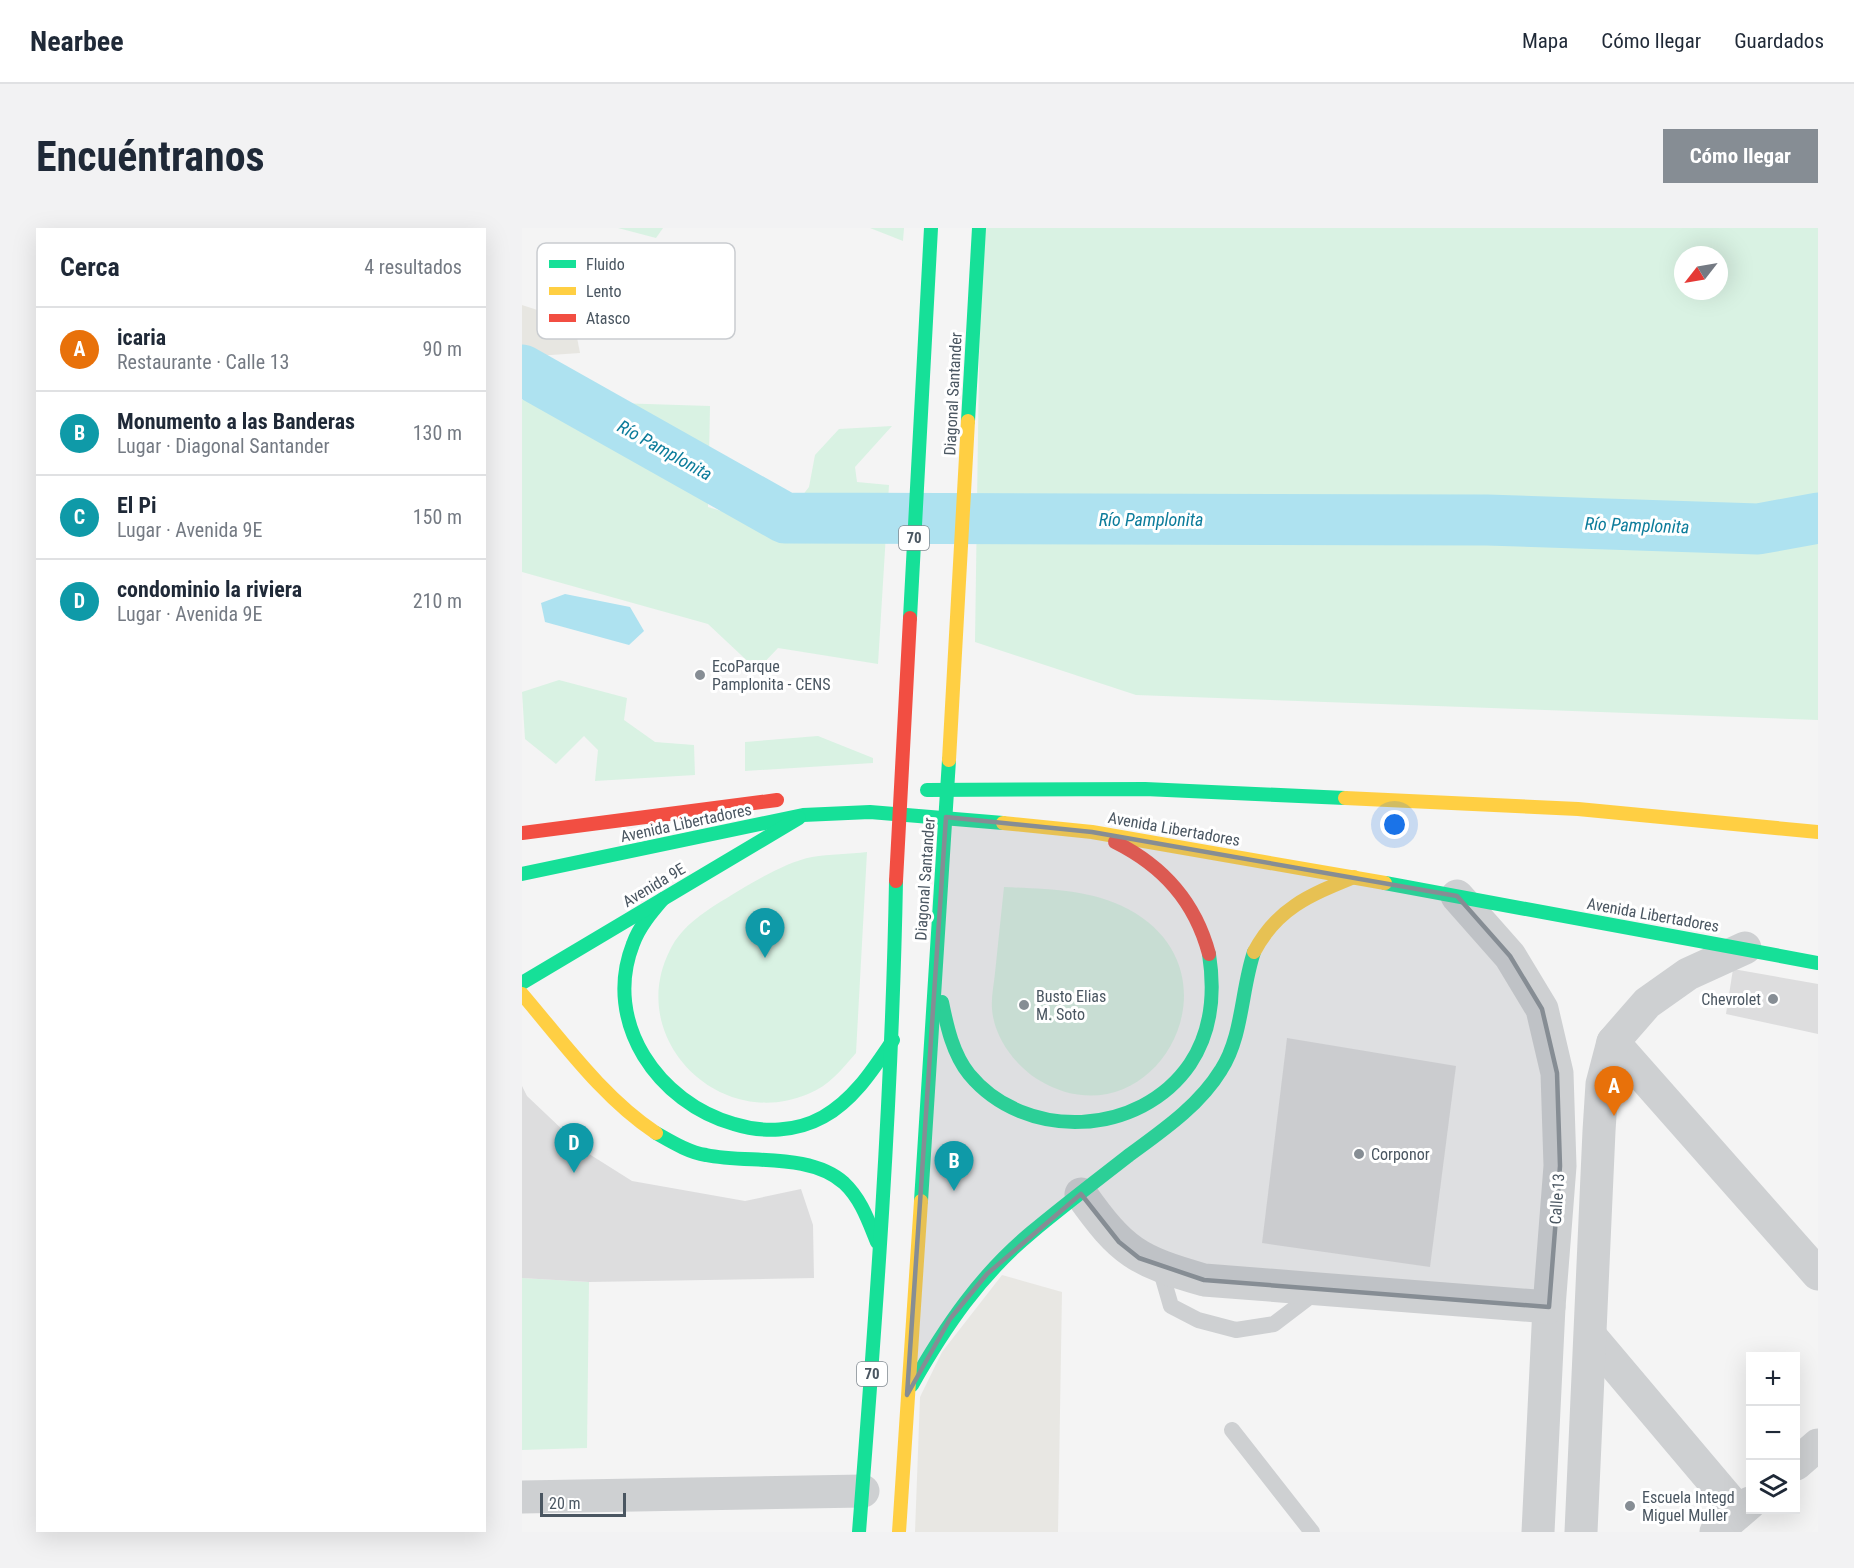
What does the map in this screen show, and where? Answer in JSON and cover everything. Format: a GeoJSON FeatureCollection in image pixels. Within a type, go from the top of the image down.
{"type":"FeatureCollection","features":[{"type":"Feature","properties":{"kind":"main road","name":"Diagonal Santander"},"geometry":{"type":"LineString","coordinates":[[859,1532],[881,1257],[892,1040],[897,848],[931,228]]}},
{"type":"Feature","properties":{"kind":"main road","name":"Diagonal Santander"},"geometry":{"type":"LineString","coordinates":[[899,1532],[944,848],[979,228]]}},
{"type":"Feature","properties":{"kind":"main road","name":"Avenida Libertadores"},"geometry":{"type":"LineString","coordinates":[[884,790],[1156,790],[1578,810],[1818,832]]}},
{"type":"Feature","properties":{"kind":"main road","name":"Avenida Libertadores"},"geometry":{"type":"LineString","coordinates":[[522,833],[792,798]]}},
{"type":"Feature","properties":{"kind":"main road","name":"Avenida Libertadores"},"geometry":{"type":"LineString","coordinates":[[522,874],[803,815],[893,813],[1092,832],[1354,877],[1818,963]]}},
{"type":"Feature","properties":{"kind":"main road","name":"Avenida 9E"},"geometry":{"type":"LineString","coordinates":[[522,983],[803,815]]}},
{"type":"Feature","properties":{"kind":"main road"},"geometry":{"type":"LineString","coordinates":[[937,958],[942,1003],[955,1049],[976,1083],[1008,1108],[1034,1119],[1049,1122],[1093,1122],[1149,1102],[1169,1087],[1194,1056],[1208,1021],[1213,976],[1204,936],[1188,901],[1160,870],[1120,844],[1092,832]]}},
{"type":"Feature","properties":{"kind":"main road"},"geometry":{"type":"LineString","coordinates":[[907,1395],[950,1319],[987,1274],[1013,1249],[1185,1110],[1221,1071],[1237,1029],[1251,958],[1271,923],[1302,900],[1354,877]]}},
{"type":"Feature","properties":{"kind":"main road"},"geometry":{"type":"LineString","coordinates":[[663,899],[639,930],[630,952],[625,976],[627,1012],[636,1044],[650,1070],[664,1087],[694,1110],[719,1121],[758,1130],[790,1129],[807,1124],[844,1102],[856,1090],[892,1040]]}},
{"type":"Feature","properties":{"kind":"main road"},"geometry":{"type":"LineString","coordinates":[[522,994],[559,1038],[621,1102],[649,1127],[675,1144],[708,1155],[814,1167],[835,1175],[848,1184],[867,1210],[881,1257]]}},
{"type":"Feature","properties":{"kind":"street","name":"Calle 13"},"geometry":{"type":"LineString","coordinates":[[1456,896],[1510,956],[1542,1010],[1557,1073],[1560,1166],[1549,1307],[1538,1532]]}},
{"type":"Feature","properties":{"kind":"street"},"geometry":{"type":"LineString","coordinates":[[1581,1532],[1592,1338],[1602,1084],[1613,1042],[1647,1002],[1688,974],[1745,948]]}},
{"type":"Feature","properties":{"kind":"street"},"geometry":{"type":"LineString","coordinates":[[1613,1042],[1818,1274]]}},
{"type":"Feature","properties":{"kind":"street"},"geometry":{"type":"LineString","coordinates":[[1081,1194],[1119,1242],[1139,1258],[1160,1268],[1204,1280],[1549,1307]]}},
{"type":"Feature","properties":{"kind":"street"},"geometry":{"type":"LineString","coordinates":[[1592,1338],[1735,1516]]}},
{"type":"Feature","properties":{"kind":"street"},"geometry":{"type":"LineString","coordinates":[[1800,1461],[1818,1445]]}},
{"type":"Feature","properties":{"kind":"street"},"geometry":{"type":"LineString","coordinates":[[522,1497],[862,1491]]}},
{"type":"Feature","properties":{"kind":"lane"},"geometry":{"type":"LineString","coordinates":[[1160,1268],[1172,1306],[1198,1320],[1236,1330],[1274,1324],[1320,1289]]}},
{"type":"Feature","properties":{"kind":"lane"},"geometry":{"type":"LineString","coordinates":[[1232,1430],[1312,1532]]}},
{"type":"Feature","properties":{"kind":"highlighted area"},"geometry":{"type":"Polygon","coordinates":[[[946,817],[1092,832],[1457,896],[1510,956],[1542,1009],[1557,1073],[1560,1166],[1549,1307],[1204,1280],[1139,1258],[1119,1242],[1081,1194],[987,1274],[950,1319],[907,1395],[946,817]]]}},
{"type":"Feature","properties":{"kind":"shaded area"},"geometry":{"type":"Polygon","coordinates":[[[1002,1275],[1062,1292],[1058,1532],[915,1532],[920,1397],[942,1352],[1002,1275]]]}},
{"type":"Feature","properties":{"kind":"green space"},"geometry":{"type":"Polygon","coordinates":[[[618,228],[663,228],[656,238],[618,228]]]}},
{"type":"Feature","properties":{"kind":"green space"},"geometry":{"type":"Polygon","coordinates":[[[870,228],[904,228],[903,241],[870,228]]]}},
{"type":"Feature","properties":{"kind":"green space"},"geometry":{"type":"Polygon","coordinates":[[[981,228],[1818,228],[1818,720],[1136,695],[975,642],[981,228]]]}},
{"type":"Feature","properties":{"kind":"green space"},"geometry":{"type":"Polygon","coordinates":[[[522,400],[710,406],[708,507],[777,528],[809,487],[815,455],[839,429],[892,426],[855,467],[857,482],[889,485],[878,664],[778,648],[757,670],[708,624],[522,572],[522,400]]]}},
{"type":"Feature","properties":{"kind":"green space"},"geometry":{"type":"Polygon","coordinates":[[[559,680],[627,698],[624,720],[655,742],[694,745],[695,775],[595,781],[598,750],[584,736],[556,764],[525,739],[522,692],[559,680]]]}},
{"type":"Feature","properties":{"kind":"green space"},"geometry":{"type":"Polygon","coordinates":[[[818,736],[873,758],[873,763],[745,771],[745,742],[818,736]]]}},
{"type":"Feature","properties":{"kind":"green space"},"geometry":{"type":"Polygon","coordinates":[[[867,852],[856,1053],[835,1076],[816,1091],[808,1094],[775,1102],[743,1100],[713,1088],[689,1069],[670,1044],[660,1015],[659,983],[675,941],[688,926],[721,901],[781,868],[812,857],[867,852]]]}},
{"type":"Feature","properties":{"kind":"green space"},"geometry":{"type":"Polygon","coordinates":[[[1004,887],[1068,891],[1099,897],[1128,909],[1164,938],[1181,973],[1183,1010],[1171,1045],[1148,1074],[1116,1092],[1079,1095],[1037,1079],[1013,1058],[997,1030],[992,1009],[1004,887]]]}},
{"type":"Feature","properties":{"kind":"green space"},"geometry":{"type":"Polygon","coordinates":[[[522,1278],[589,1282],[587,1448],[522,1450],[522,1278]]]}},
{"type":"Feature","properties":{"kind":"sand"},"geometry":{"type":"Polygon","coordinates":[[[522,305],[537,310],[537,339],[577,339],[580,353],[522,357],[522,305]]]}},
{"type":"Feature","properties":{"kind":"water"},"geometry":{"type":"Polygon","coordinates":[[[565,594],[630,607],[644,631],[629,645],[545,622],[541,603],[565,594]]]}},
{"type":"Feature","properties":{"kind":"building","name":"Chevrolet"},"geometry":{"type":"Polygon","coordinates":[[[1733,969],[1818,984],[1818,1034],[1726,1014],[1733,969]]]}},
{"type":"Feature","properties":{"kind":"building","name":"Corponor"},"geometry":{"type":"Polygon","coordinates":[[[1287,1038],[1456,1066],[1430,1267],[1262,1243],[1287,1038]]]}},
{"type":"Feature","properties":{"kind":"building"},"geometry":{"type":"Polygon","coordinates":[[[522,1086],[527,1096],[586,1152],[632,1181],[745,1201],[801,1189],[813,1225],[814,1278],[589,1282],[522,1278],[522,1086]]]}},
{"type":"Feature","properties":{"kind":"waterway","name":"Río Pamplonita"},"geometry":{"type":"LineString","coordinates":[[522,370],[785,518],[1487,520],[1758,529],[1818,518]]}},
{"type":"Feature","properties":{"kind":"traffic: fast"},"geometry":{"type":"LineString","coordinates":[[910,618],[931,228]]}},
{"type":"Feature","properties":{"kind":"traffic: fast"},"geometry":{"type":"LineString","coordinates":[[968,421],[979,228]]}},
{"type":"Feature","properties":{"kind":"traffic: fast"},"geometry":{"type":"LineString","coordinates":[[921,1201],[949,760]]}},
{"type":"Feature","properties":{"kind":"traffic: fast"},"geometry":{"type":"LineString","coordinates":[[927,790],[1145,789],[1345,798]]}},
{"type":"Feature","properties":{"kind":"traffic: fast"},"geometry":{"type":"LineString","coordinates":[[522,874],[803,815],[870,812],[1003,823]]}},
{"type":"Feature","properties":{"kind":"traffic: fast"},"geometry":{"type":"LineString","coordinates":[[522,983],[799,818]]}},
{"type":"Feature","properties":{"kind":"traffic: fast"},"geometry":{"type":"LineString","coordinates":[[859,1532],[887,1126],[896,881]]}},
{"type":"Feature","properties":{"kind":"traffic: fast"},"geometry":{"type":"LineString","coordinates":[[1385,883],[1818,963]]}},
{"type":"Feature","properties":{"kind":"traffic: fast"},"geometry":{"type":"LineString","coordinates":[[663,899],[642,926],[633,944],[625,974],[625,1002],[632,1030],[644,1056],[661,1079],[682,1098],[707,1113],[745,1127],[779,1130],[802,1126],[823,1117],[854,1093],[893,1040]]}},
{"type":"Feature","properties":{"kind":"traffic: fast"},"geometry":{"type":"LineString","coordinates":[[912,1385],[951,1322],[996,1266],[1044,1222],[1179,1117],[1212,1083],[1234,1043],[1254,952]]}},
{"type":"Feature","properties":{"kind":"traffic: fast"},"geometry":{"type":"LineString","coordinates":[[942,1002],[955,1049],[963,1066],[993,1096],[1020,1111],[1050,1120],[1082,1122],[1113,1117],[1142,1106],[1168,1088],[1190,1064],[1203,1038],[1210,1011],[1212,983],[1209,954]]}},
{"type":"Feature","properties":{"kind":"traffic: fast"},"geometry":{"type":"LineString","coordinates":[[656,1133],[699,1154],[796,1163],[830,1173],[844,1183],[855,1196],[864,1210],[877,1242]]}},
{"type":"Feature","properties":{"kind":"traffic: slow"},"geometry":{"type":"LineString","coordinates":[[949,760],[968,421]]}},
{"type":"Feature","properties":{"kind":"traffic: slow"},"geometry":{"type":"LineString","coordinates":[[1345,798],[1578,809],[1818,832]]}},
{"type":"Feature","properties":{"kind":"traffic: slow"},"geometry":{"type":"LineString","coordinates":[[1003,823],[1092,832],[1385,883]]}},
{"type":"Feature","properties":{"kind":"traffic: slow"},"geometry":{"type":"LineString","coordinates":[[1254,952],[1273,924],[1284,914],[1309,897],[1354,877]]}},
{"type":"Feature","properties":{"kind":"traffic: slow"},"geometry":{"type":"LineString","coordinates":[[522,994],[601,1086],[618,1103],[656,1133]]}},
{"type":"Feature","properties":{"kind":"traffic: slow"},"geometry":{"type":"LineString","coordinates":[[899,1532],[921,1201]]}},
{"type":"Feature","properties":{"kind":"traffic: jam"},"geometry":{"type":"LineString","coordinates":[[896,881],[910,618]]}},
{"type":"Feature","properties":{"kind":"traffic: jam"},"geometry":{"type":"LineString","coordinates":[[522,833],[777,800]]}},
{"type":"Feature","properties":{"kind":"traffic: jam"},"geometry":{"type":"LineString","coordinates":[[1115,842],[1148,862],[1175,887],[1195,918],[1209,954]]}},
{"type":"Feature","properties":{"kind":"place","name":"EcoParque Pamplonita - CENS"},"geometry":{"type":"Point","coordinates":[700,675]}},
{"type":"Feature","properties":{"kind":"place","name":"El Pi"},"geometry":{"type":"Point","coordinates":[765,958]}},
{"type":"Feature","properties":{"kind":"place","name":"Chevrolet"},"geometry":{"type":"Point","coordinates":[1773,999]}},
{"type":"Feature","properties":{"kind":"place","name":"Busto Elias M. Soto"},"geometry":{"type":"Point","coordinates":[1024,1005]}},
{"type":"Feature","properties":{"kind":"place","name":"icaria"},"geometry":{"type":"Point","coordinates":[1614,1116]}},
{"type":"Feature","properties":{"kind":"place","name":"Corponor"},"geometry":{"type":"Point","coordinates":[1359,1154]}},
{"type":"Feature","properties":{"kind":"place","name":"condominio la riviera"},"geometry":{"type":"Point","coordinates":[574,1173]}},
{"type":"Feature","properties":{"kind":"place","name":"Monumento a las Banderas"},"geometry":{"type":"Point","coordinates":[954,1191]}},
{"type":"Feature","properties":{"kind":"place","name":"Escuela Integd Miguel Muller"},"geometry":{"type":"Point","coordinates":[1630,1506]}}]}
